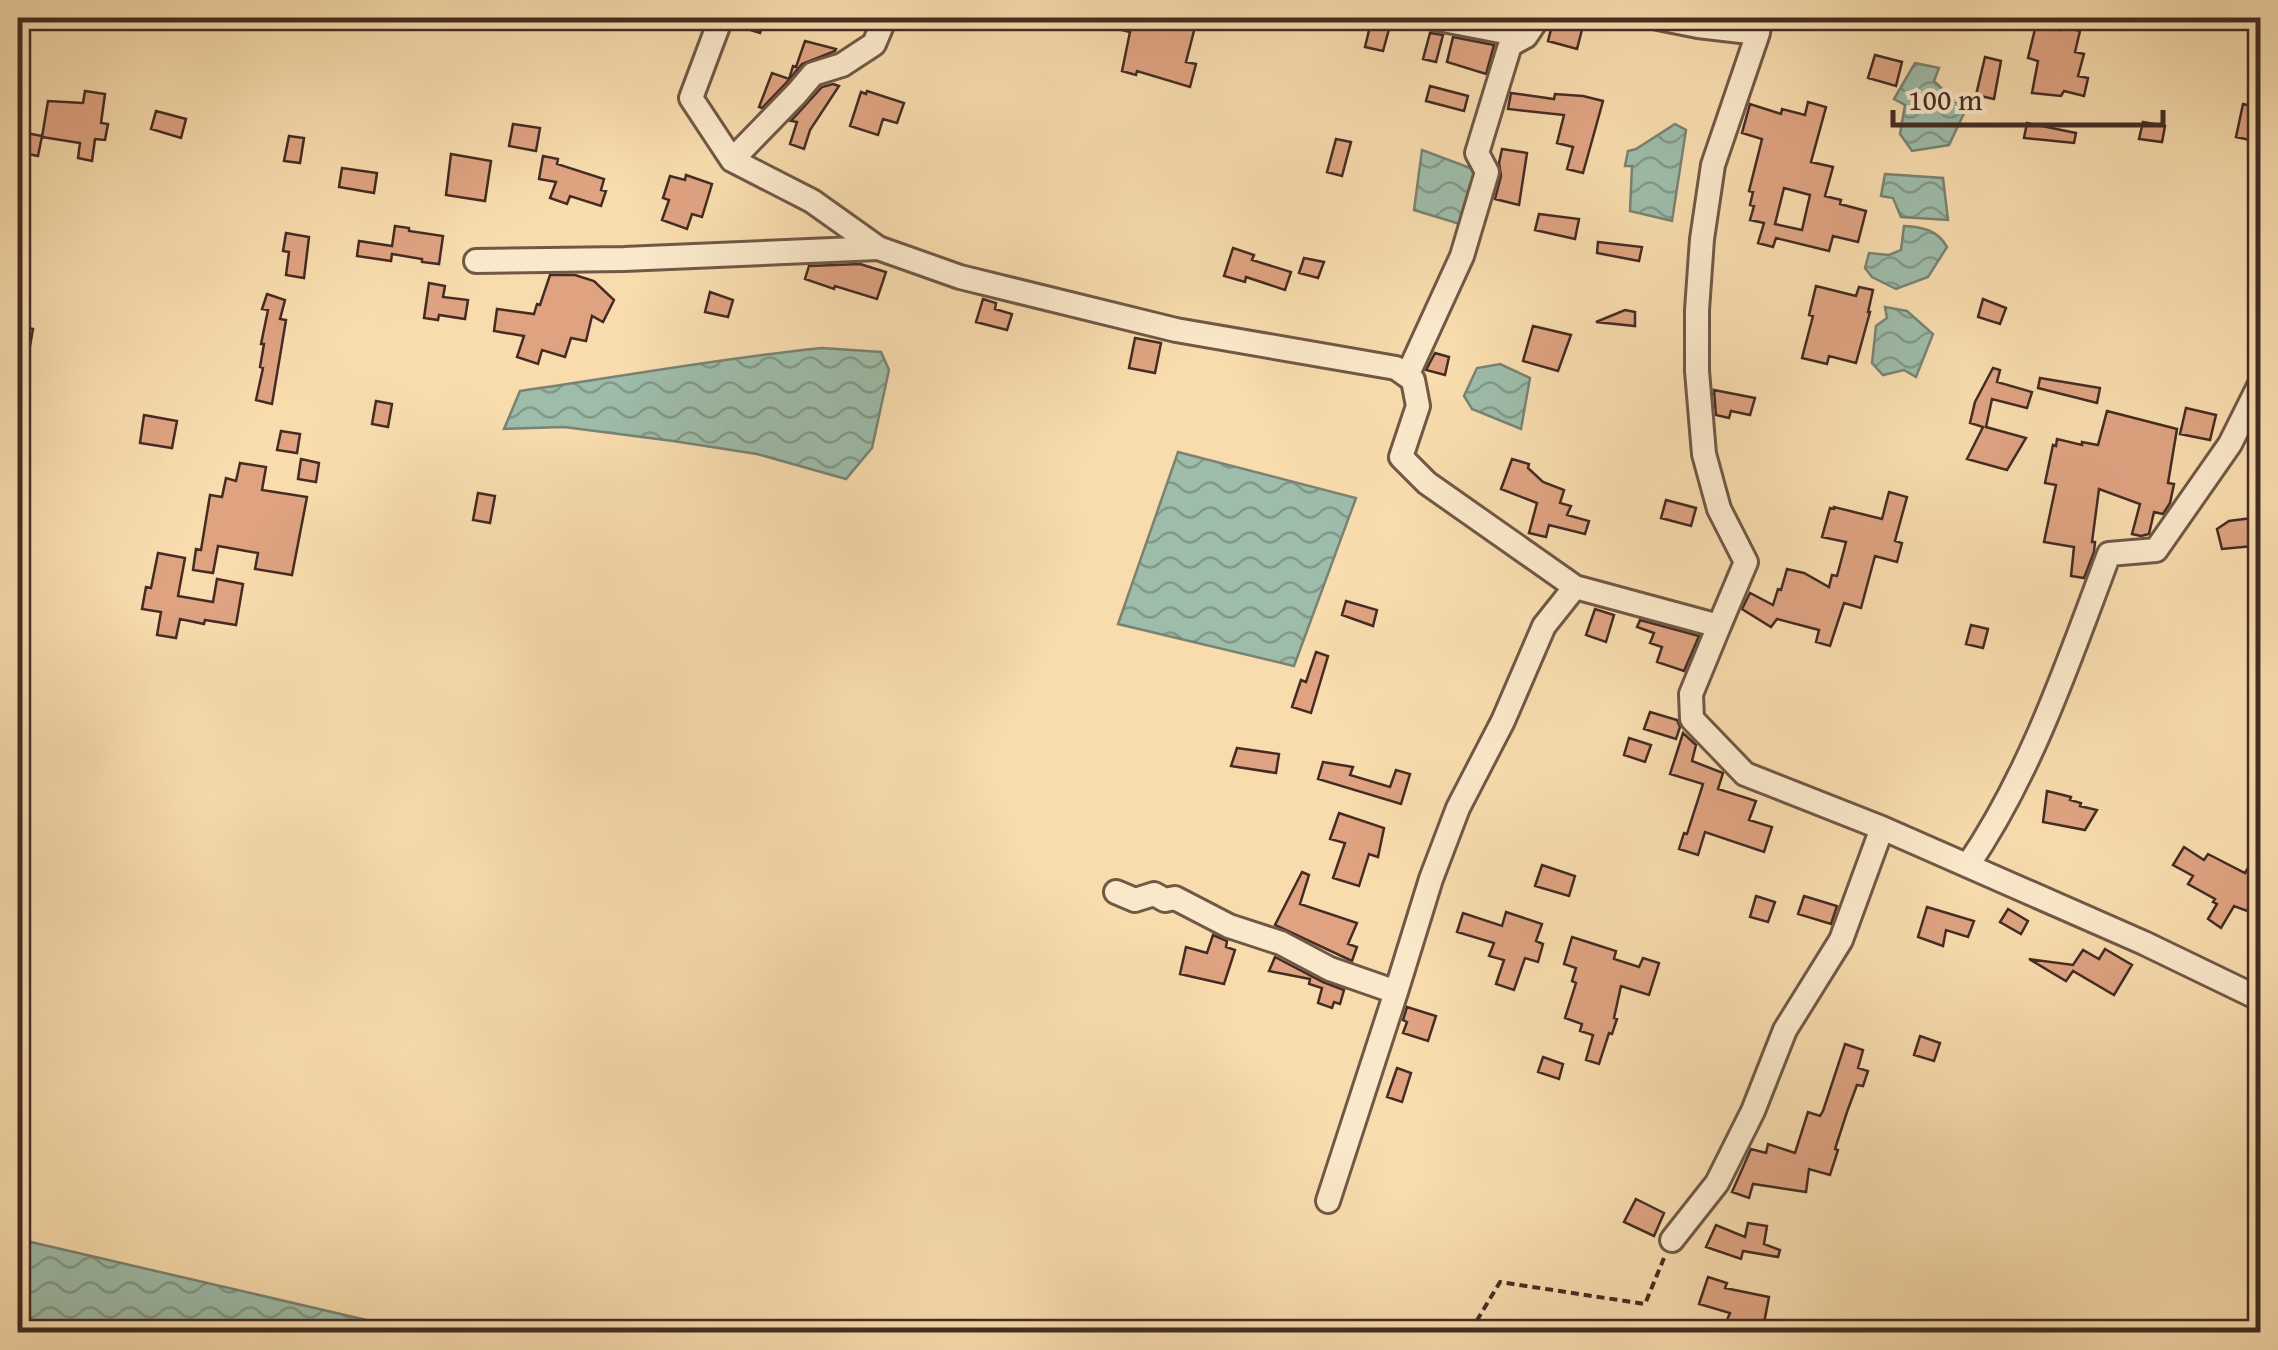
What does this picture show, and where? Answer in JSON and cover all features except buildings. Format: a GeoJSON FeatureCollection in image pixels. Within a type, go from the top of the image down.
{"type":"FeatureCollection","features":[{"type":"Feature","properties":{"kind":"street"},"geometry":{"type":"LineString","coordinates":[[721,18],[691,98],[732,160],[812,201],[878,248],[960,277],[1158,326],[1396,368],[1413,380],[1418,406],[1401,456],[1427,483],[1575,586],[1719,626]]}},
{"type":"Feature","properties":{"kind":"street"},"geometry":{"type":"LineString","coordinates":[[732,160],[813,74],[842,65],[874,44],[884,18]]}},
{"type":"Feature","properties":{"kind":"street"},"geometry":{"type":"LineString","coordinates":[[1432,18],[1532,27]]}},
{"type":"Feature","properties":{"kind":"street"},"geometry":{"type":"LineString","coordinates":[[1658,18],[1698,26],[1759,25],[1712,165],[1697,310],[1696,371],[1704,454],[1719,509],[1746,562],[1690,694],[1692,719],[1745,774],[1882,828],[2144,943],[2260,999]]}},
{"type":"Feature","properties":{"kind":"street"},"geometry":{"type":"LineString","coordinates":[[1407,376],[1462,256],[1487,172],[1477,153],[1510,45],[1532,27]]}},
{"type":"Feature","properties":{"kind":"street"},"geometry":{"type":"LineString","coordinates":[[476,261],[878,248]]}},
{"type":"Feature","properties":{"kind":"street"},"geometry":{"type":"LineString","coordinates":[[1968,866],[1995,825],[2058,690],[2109,554],[2156,550],[2230,444],[2260,384]]}},
{"type":"Feature","properties":{"kind":"street"},"geometry":{"type":"LineString","coordinates":[[1328,1201],[1430,879],[1458,808],[1544,626],[1575,586]]}},
{"type":"Feature","properties":{"kind":"street"},"geometry":{"type":"LineString","coordinates":[[1672,1240],[1718,1182],[1785,1030],[1840,940],[1882,828]]}},
{"type":"Feature","properties":{"kind":"street"},"geometry":{"type":"LineString","coordinates":[[1116,892],[1135,900],[1154,894],[1165,900],[1175,898],[1230,926],[1282,943],[1330,968],[1396,992]]}},
{"type":"Feature","properties":{"kind":"path"},"geometry":{"type":"LineString","coordinates":[[1470,1332],[1500,1282],[1645,1304],[1672,1240]]}},
{"type":"Feature","properties":{"kind":"water"},"geometry":{"type":"Polygon","coordinates":[[[1915,63],[1939,68],[1934,81],[1965,111],[1949,145],[1912,151],[1900,134],[1905,105],[1894,99],[1915,63]]]}},
{"type":"Feature","properties":{"kind":"water"},"geometry":{"type":"Polygon","coordinates":[[[1675,124],[1686,130],[1672,221],[1630,211],[1632,166],[1625,166],[1628,151],[1675,124]]]}},
{"type":"Feature","properties":{"kind":"water"},"geometry":{"type":"Polygon","coordinates":[[[1422,150],[1481,172],[1463,225],[1414,210],[1422,150]]]}},
{"type":"Feature","properties":{"kind":"water"},"geometry":{"type":"Polygon","coordinates":[[[1885,174],[1943,178],[1948,220],[1901,217],[1893,198],[1881,196],[1885,174]]]}},
{"type":"Feature","properties":{"kind":"water"},"geometry":{"type":"Polygon","coordinates":[[[1904,226],[1929,230],[1947,247],[1928,277],[1896,289],[1872,277],[1865,268],[1869,253],[1889,255],[1901,250],[1904,226]]]}},
{"type":"Feature","properties":{"kind":"water"},"geometry":{"type":"Polygon","coordinates":[[[1885,307],[1907,311],[1933,334],[1916,377],[1904,370],[1883,375],[1872,363],[1876,326],[1887,318],[1885,307]]]}},
{"type":"Feature","properties":{"kind":"water"},"geometry":{"type":"Polygon","coordinates":[[[822,348],[881,352],[889,370],[872,448],[846,479],[757,454],[673,441],[564,427],[504,429],[520,391],[822,348]]]}},
{"type":"Feature","properties":{"kind":"water"},"geometry":{"type":"Polygon","coordinates":[[[1500,364],[1530,378],[1521,429],[1472,409],[1464,396],[1477,368],[1500,364]]]}},
{"type":"Feature","properties":{"kind":"water"},"geometry":{"type":"Polygon","coordinates":[[[1178,452],[1356,498],[1294,666],[1118,624],[1178,452]]]}},
{"type":"Feature","properties":{"kind":"water"},"geometry":{"type":"Polygon","coordinates":[[[18,1239],[375,1322],[373,1332],[18,1332],[18,1239]]]}}]}
